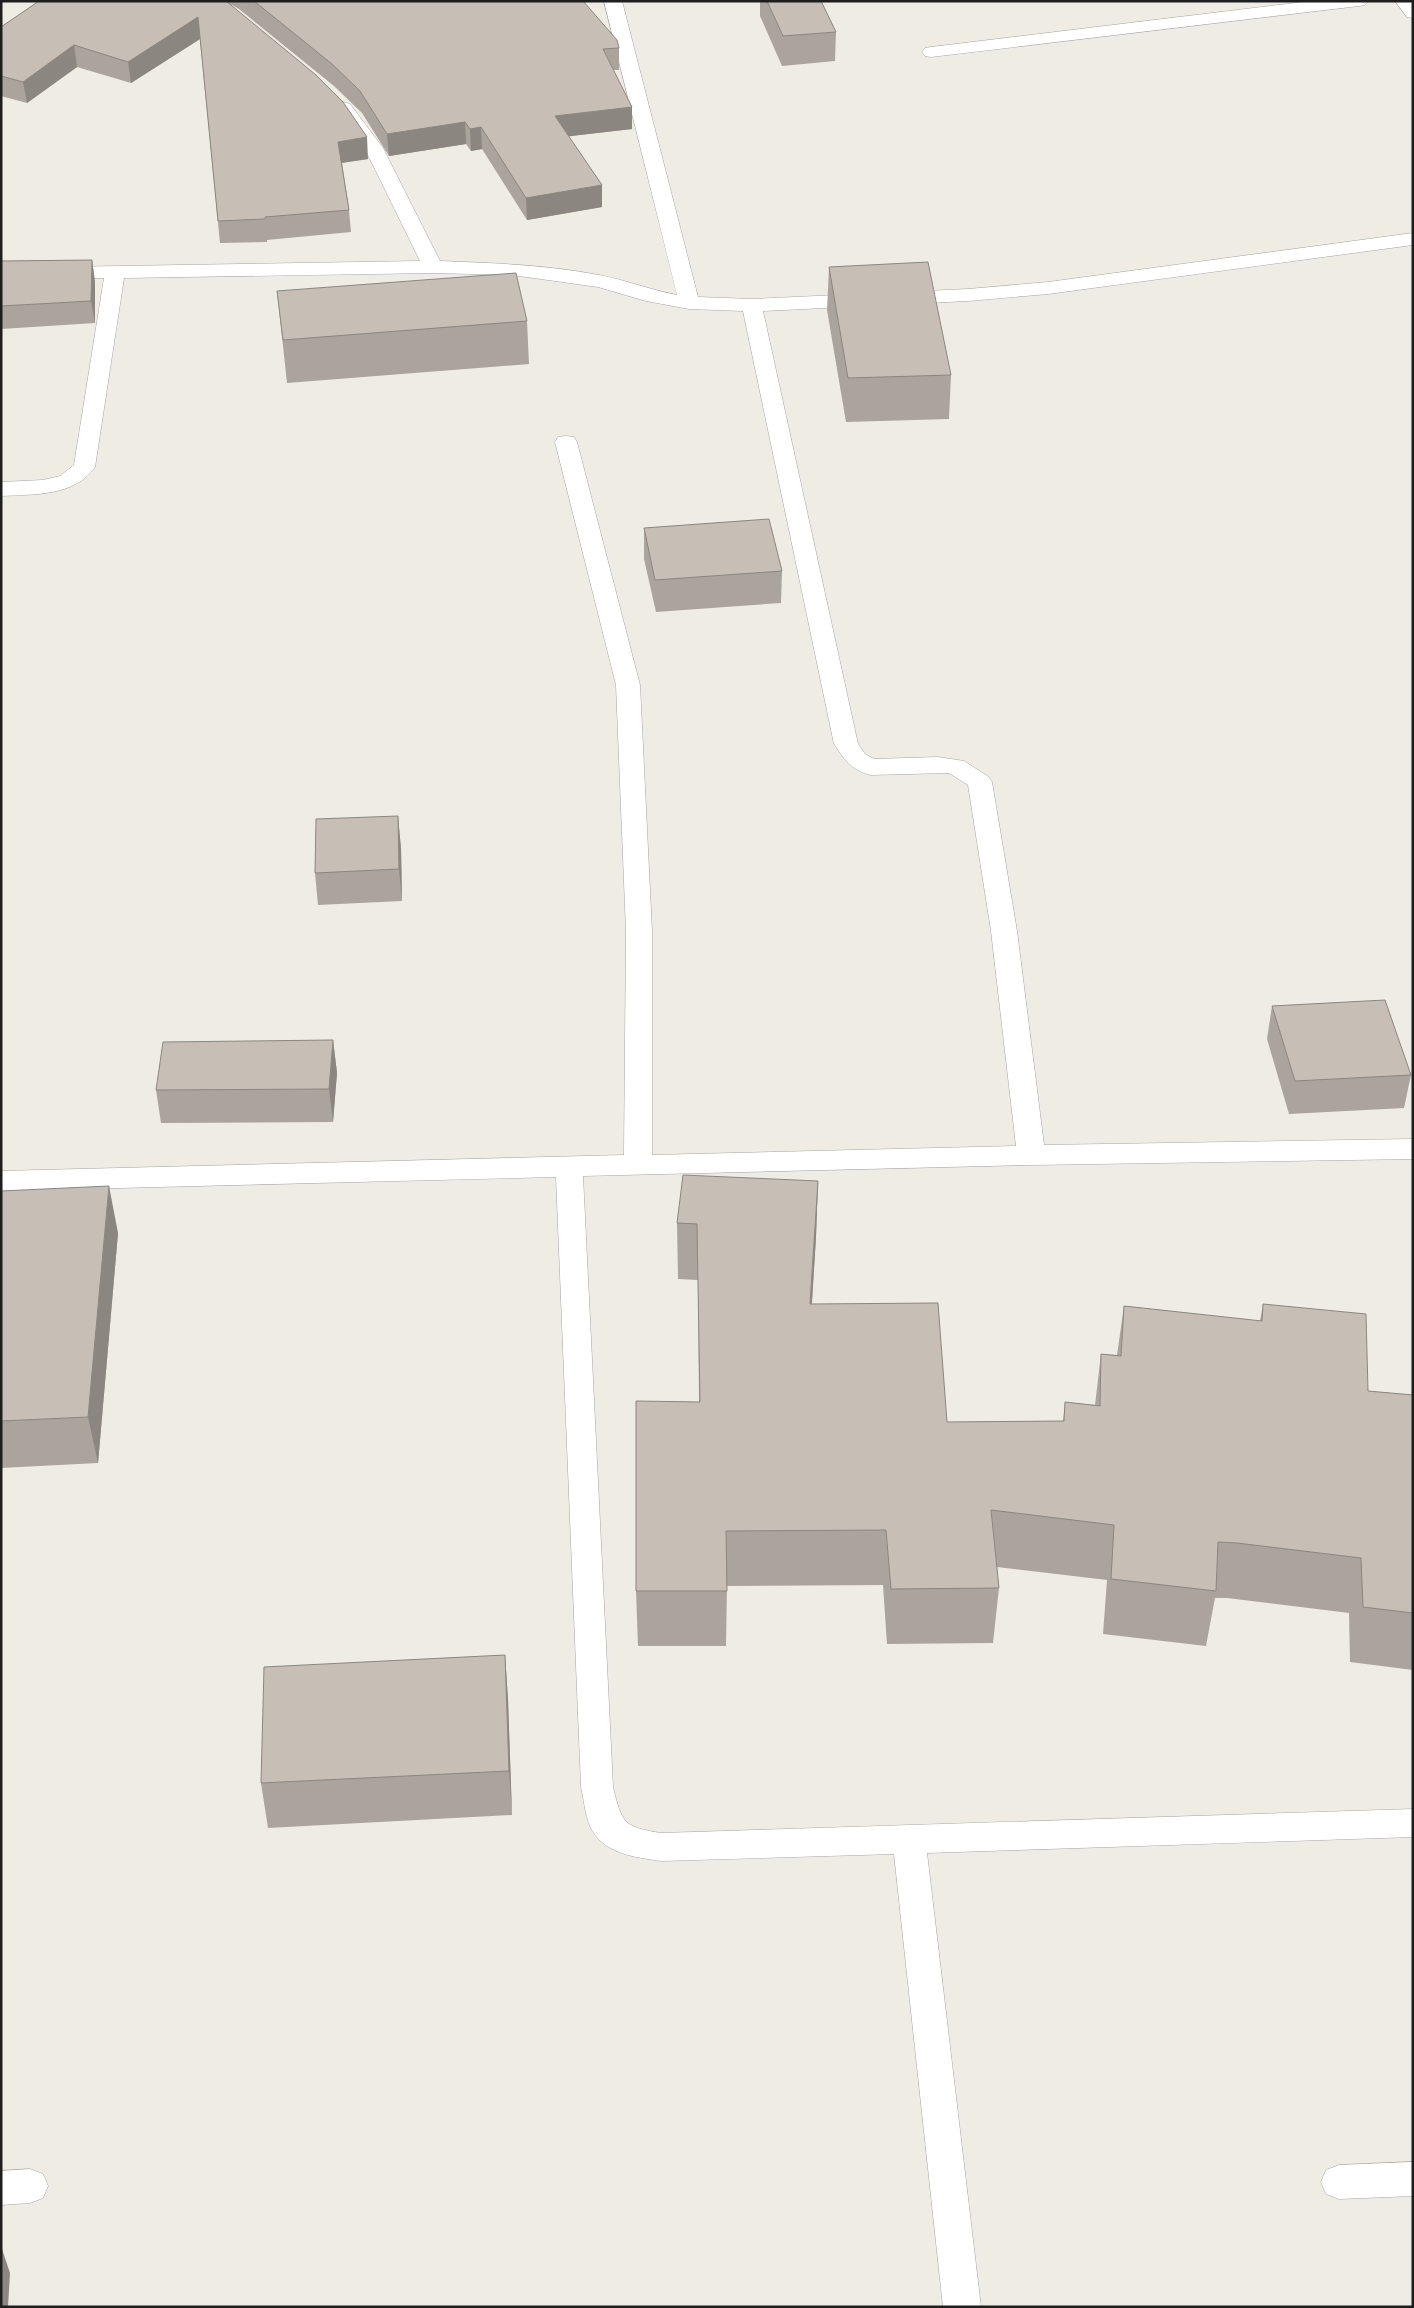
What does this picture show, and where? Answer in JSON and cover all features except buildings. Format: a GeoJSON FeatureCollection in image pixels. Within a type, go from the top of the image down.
{"type":"FeatureCollection","features":[{"type":"Feature","properties":{"kind":"street"},"geometry":{"type":"LineString","coordinates":[[613,1],[689,303]]}},
{"type":"Feature","properties":{"kind":"street"},"geometry":{"type":"LineString","coordinates":[[931,52],[1359,1]]}},
{"type":"Feature","properties":{"kind":"street"},"geometry":{"type":"LineString","coordinates":[[1404,1],[1413,13]]}},
{"type":"Feature","properties":{"kind":"street"},"geometry":{"type":"LineString","coordinates":[[333,98],[353,118],[374,148],[433,267]]}},
{"type":"Feature","properties":{"kind":"street"},"geometry":{"type":"LineString","coordinates":[[1,274],[433,267],[512,269],[600,281],[646,295],[689,303],[752,304],[968,295],[1048,288],[1413,239]]}},
{"type":"Feature","properties":{"kind":"street"},"geometry":{"type":"LineString","coordinates":[[1,489],[43,487],[68,481],[84,467],[115,272]]}},
{"type":"Feature","properties":{"kind":"street"},"geometry":{"type":"LineString","coordinates":[[752,304],[846,744],[856,759],[870,767],[955,766],[980,782],[1004,931],[1031,1155]]}},
{"type":"Feature","properties":{"kind":"street"},"geometry":{"type":"LineString","coordinates":[[566,442],[628,684],[639,931],[638,1164]]}},
{"type":"Feature","properties":{"kind":"street"},"geometry":{"type":"LineString","coordinates":[[1,1181],[1031,1155],[1413,1149]]}},
{"type":"Feature","properties":{"kind":"street"},"geometry":{"type":"LineString","coordinates":[[569,1166],[597,1787],[606,1824],[628,1842],[661,1847],[1413,1823]]}},
{"type":"Feature","properties":{"kind":"street"},"geometry":{"type":"LineString","coordinates":[[909,1838],[962,2307]]}},
{"type":"Feature","properties":{"kind":"street"},"geometry":{"type":"LineString","coordinates":[[1339,2182],[1413,2179]]}}]}
